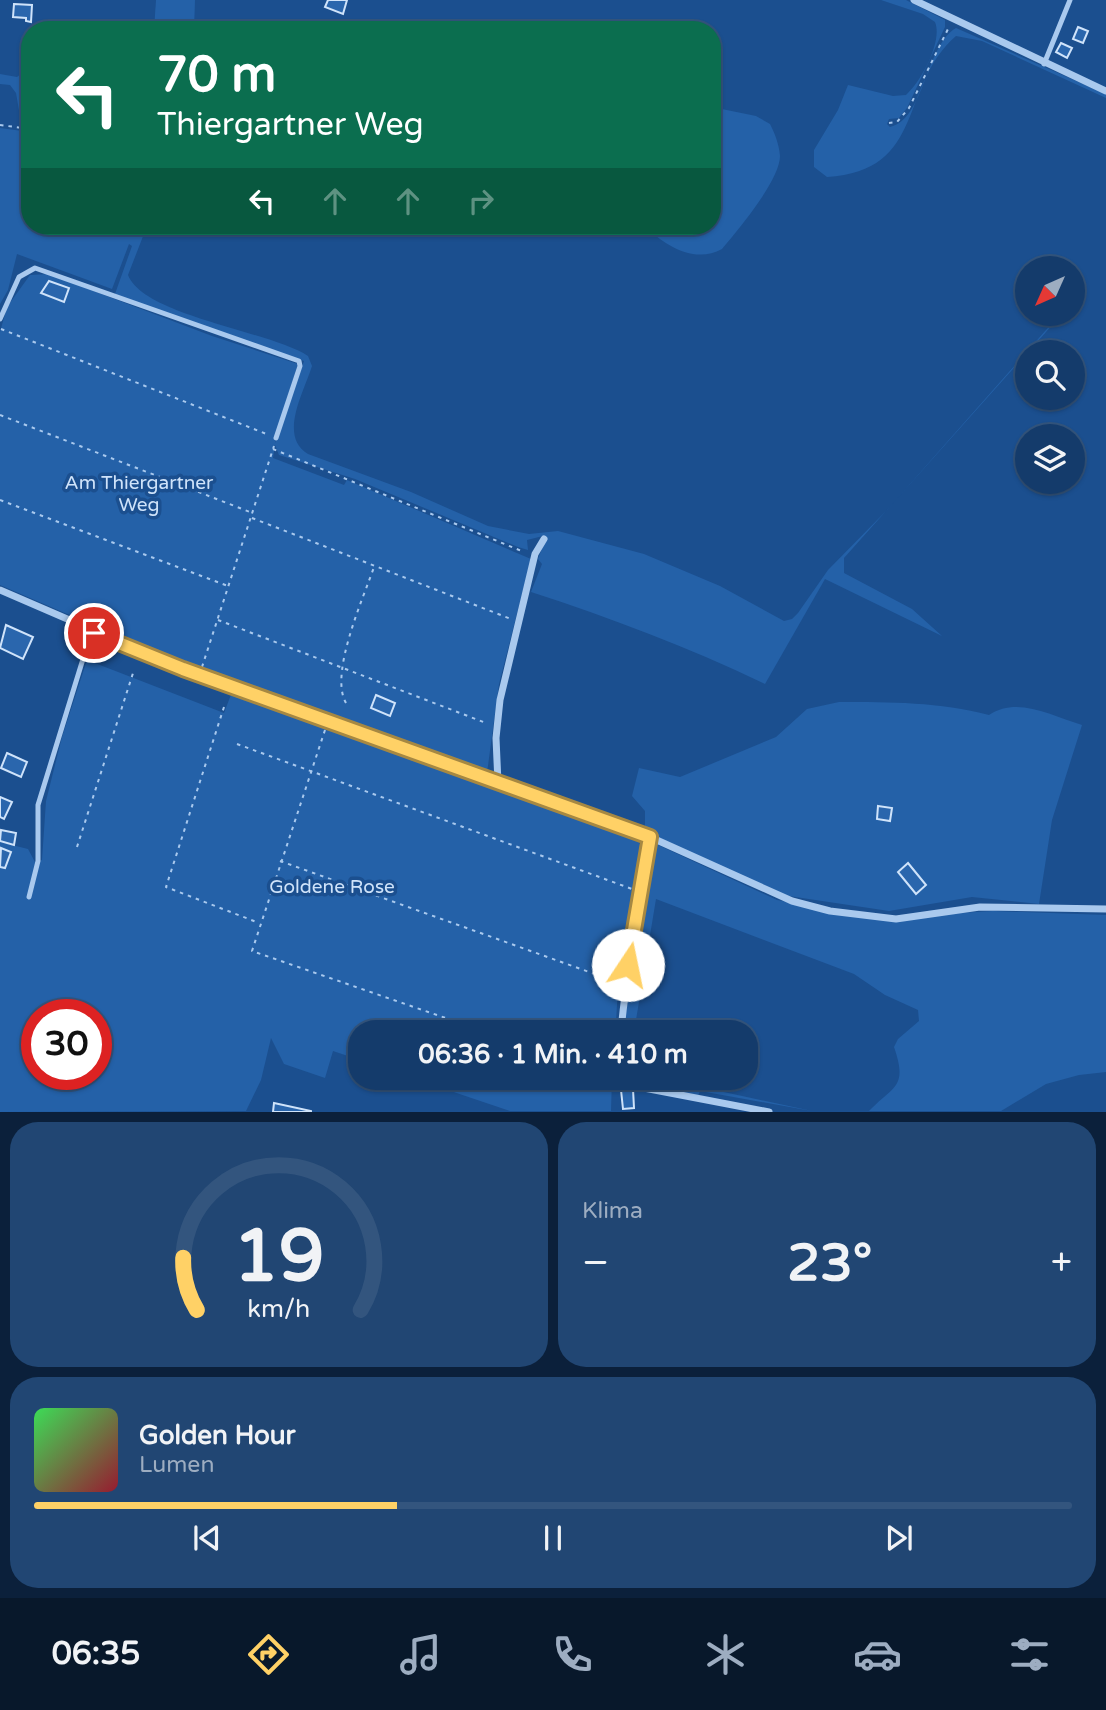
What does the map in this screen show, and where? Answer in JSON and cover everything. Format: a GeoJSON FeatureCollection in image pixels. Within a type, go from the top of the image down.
{"type":"FeatureCollection","features":[{"type":"Feature","properties":{"kind":"street"},"geometry":{"type":"LineString","coordinates":[[914,0],[1044,64],[1106,91]]}},
{"type":"Feature","properties":{"kind":"street"},"geometry":{"type":"LineString","coordinates":[[498,783],[497,727],[500,700],[535,554],[544,539]]}},
{"type":"Feature","properties":{"kind":"street"},"geometry":{"type":"LineString","coordinates":[[0,590],[94,633],[200,675],[650,837],[792,901],[830,911],[896,919],[980,907],[1106,909]]}},
{"type":"Feature","properties":{"kind":"street"},"geometry":{"type":"LineString","coordinates":[[622,1020],[625,984],[643,893],[650,837]]}},
{"type":"Feature","properties":{"kind":"street"},"geometry":{"type":"LineString","coordinates":[[655,1090],[769,1111]]}},
{"type":"Feature","properties":{"kind":"lane"},"geometry":{"type":"LineString","coordinates":[[1044,64],[1070,0]]}},
{"type":"Feature","properties":{"kind":"lane"},"geometry":{"type":"LineString","coordinates":[[0,319],[19,277],[35,268],[299,361],[300,366],[276,438]]}},
{"type":"Feature","properties":{"kind":"lane"},"geometry":{"type":"LineString","coordinates":[[29,897],[38,861],[38,805],[83,659],[94,633]]}},
{"type":"Feature","properties":{"kind":"path"},"geometry":{"type":"LineString","coordinates":[[889,123],[897,122],[909,108],[953,20]]}},
{"type":"Feature","properties":{"kind":"path"},"geometry":{"type":"LineString","coordinates":[[0,125],[21,128]]}},
{"type":"Feature","properties":{"kind":"path"},"geometry":{"type":"LineString","coordinates":[[0,328],[276,438],[200,675]]}},
{"type":"Feature","properties":{"kind":"path"},"geometry":{"type":"LineString","coordinates":[[0,415],[251,512]]}},
{"type":"Feature","properties":{"kind":"path"},"geometry":{"type":"LineString","coordinates":[[273,449],[535,554]]}},
{"type":"Feature","properties":{"kind":"path"},"geometry":{"type":"LineString","coordinates":[[0,499],[228,586]]}},
{"type":"Feature","properties":{"kind":"path"},"geometry":{"type":"LineString","coordinates":[[250,517],[518,622]]}},
{"type":"Feature","properties":{"kind":"path"},"geometry":{"type":"LineString","coordinates":[[346,703],[340,692],[342,666],[374,565]]}},
{"type":"Feature","properties":{"kind":"path"},"geometry":{"type":"LineString","coordinates":[[218,620],[497,727]]}},
{"type":"Feature","properties":{"kind":"path"},"geometry":{"type":"LineString","coordinates":[[77,847],[134,670]]}},
{"type":"Feature","properties":{"kind":"path"},"geometry":{"type":"LineString","coordinates":[[225,707],[166,887],[260,924]]}},
{"type":"Feature","properties":{"kind":"path"},"geometry":{"type":"LineString","coordinates":[[331,720],[310,771],[252,951],[258,956],[450,1020]]}},
{"type":"Feature","properties":{"kind":"path"},"geometry":{"type":"LineString","coordinates":[[237,744],[643,893]]}},
{"type":"Feature","properties":{"kind":"path"},"geometry":{"type":"LineString","coordinates":[[280,862],[625,984]]}},
{"type":"Feature","properties":{"kind":"green space"},"geometry":{"type":"Polygon","coordinates":[[[156,0],[195,0],[194,21],[155,21],[156,0]]]}},
{"type":"Feature","properties":{"kind":"green space"},"geometry":{"type":"Polygon","coordinates":[[[881,0],[906,0],[945,20],[945,27],[907,108],[899,118],[889,119],[887,124],[890,127],[902,121],[917,100],[896,143],[881,159],[859,171],[827,177],[814,167],[814,150],[838,110],[848,85],[893,96],[906,95],[924,71],[933,50],[937,30],[935,22],[923,14],[881,0]]]}},
{"type":"Feature","properties":{"kind":"green space"},"geometry":{"type":"Polygon","coordinates":[[[956,28],[1106,94],[1106,98],[982,41],[956,36],[938,56],[926,77],[938,50],[956,28]]]}},
{"type":"Feature","properties":{"kind":"green space"},"geometry":{"type":"Polygon","coordinates":[[[0,74],[17,77],[21,74],[21,122],[16,93],[10,85],[0,84],[0,74]]]}},
{"type":"Feature","properties":{"kind":"green space"},"geometry":{"type":"Polygon","coordinates":[[[721,109],[756,116],[770,124],[780,156],[778,166],[766,191],[722,249],[701,255],[691,254],[656,235],[721,235],[721,109]]]}},
{"type":"Feature","properties":{"kind":"green space","name":"Am Thiergartner Weg"},"geometry":{"type":"Polygon","coordinates":[[[0,128],[21,131],[21,235],[144,235],[128,275],[139,289],[182,312],[290,347],[308,356],[312,366],[299,401],[294,425],[299,446],[308,454],[411,492],[488,526],[529,534],[558,531],[644,554],[720,586],[784,621],[792,619],[798,613],[828,570],[886,511],[844,558],[844,573],[912,609],[942,636],[825,579],[765,684],[649,634],[531,592],[542,564],[538,559],[546,538],[543,536],[527,540],[528,550],[518,547],[355,479],[279,455],[275,445],[273,458],[344,485],[347,480],[531,559],[499,684],[487,773],[324,712],[183,664],[0,585],[0,332],[7,307],[30,275],[49,274],[212,336],[298,364],[275,443],[304,361],[162,314],[115,294],[132,246],[129,244],[112,289],[17,254],[8,290],[0,304],[0,128]]]}},
{"type":"Feature","properties":{"kind":"green space"},"geometry":{"type":"Polygon","coordinates":[[[1015,365],[1015,367],[895,501],[1015,365]]]}},
{"type":"Feature","properties":{"kind":"green space","name":"Goldene Rose"},"geometry":{"type":"Polygon","coordinates":[[[87,660],[224,713],[232,692],[330,726],[465,779],[543,803],[638,839],[643,873],[641,891],[619,978],[616,1020],[348,1020],[348,1056],[333,1051],[325,1078],[284,1064],[271,1038],[261,1080],[246,1111],[0,1112],[0,842],[28,849],[35,862],[42,860],[46,801],[62,737],[87,660]]]}},
{"type":"Feature","properties":{"kind":"green space"},"geometry":{"type":"Polygon","coordinates":[[[839,702],[933,705],[989,715],[1011,707],[1023,707],[1082,725],[1052,820],[1039,904],[972,897],[889,911],[782,895],[645,831],[645,811],[632,796],[639,768],[680,777],[776,737],[807,709],[839,702]]]}},
{"type":"Feature","properties":{"kind":"green space"},"geometry":{"type":"Polygon","coordinates":[[[656,844],[777,900],[874,918],[993,911],[1106,915],[1106,1072],[1079,1075],[1046,1084],[1001,1111],[869,1111],[896,1085],[900,1071],[894,1047],[898,1039],[919,1021],[918,1010],[885,995],[854,974],[656,899],[636,1020],[625,1020],[652,847],[656,844]]]}},
{"type":"Feature","properties":{"kind":"green space"},"geometry":{"type":"Polygon","coordinates":[[[448,1090],[612,1090],[611,1111],[510,1111],[448,1090]]]}},
{"type":"Feature","properties":{"kind":"green space"},"geometry":{"type":"Polygon","coordinates":[[[667,1090],[715,1090],[812,1111],[700,1091],[698,1096],[667,1090]]]}},
{"type":"Feature","properties":{"kind":"building"},"geometry":{"type":"Polygon","coordinates":[[[328,0],[347,0],[343,14],[325,7],[328,0]]]}},
{"type":"Feature","properties":{"kind":"building"},"geometry":{"type":"Polygon","coordinates":[[[14,4],[32,5],[31,21],[13,17],[14,4]]]}},
{"type":"Feature","properties":{"kind":"building"},"geometry":{"type":"Polygon","coordinates":[[[1078,27],[1088,31],[1083,43],[1073,39],[1078,27]]]}},
{"type":"Feature","properties":{"kind":"building"},"geometry":{"type":"Polygon","coordinates":[[[1061,43],[1072,48],[1067,58],[1056,52],[1061,43]]]}},
{"type":"Feature","properties":{"kind":"building"},"geometry":{"type":"Polygon","coordinates":[[[49,281],[69,288],[64,302],[41,293],[49,281]]]}},
{"type":"Feature","properties":{"kind":"building"},"geometry":{"type":"Polygon","coordinates":[[[6,625],[33,637],[23,659],[0,648],[6,625]]]}},
{"type":"Feature","properties":{"kind":"building"},"geometry":{"type":"Polygon","coordinates":[[[376,695],[395,703],[390,716],[371,708],[376,695]]]}},
{"type":"Feature","properties":{"kind":"building"},"geometry":{"type":"Polygon","coordinates":[[[7,753],[27,762],[21,777],[1,768],[7,753]]]}},
{"type":"Feature","properties":{"kind":"building"},"geometry":{"type":"Polygon","coordinates":[[[0,797],[12,802],[4,819],[0,817],[0,797]]]}},
{"type":"Feature","properties":{"kind":"building"},"geometry":{"type":"Polygon","coordinates":[[[878,806],[892,808],[890,821],[877,819],[878,806]]]}},
{"type":"Feature","properties":{"kind":"building"},"geometry":{"type":"Polygon","coordinates":[[[1,830],[16,833],[14,845],[0,841],[1,830]]]}},
{"type":"Feature","properties":{"kind":"building"},"geometry":{"type":"Polygon","coordinates":[[[1,848],[11,852],[5,868],[0,867],[1,848]]]}},
{"type":"Feature","properties":{"kind":"building"},"geometry":{"type":"Polygon","coordinates":[[[908,863],[926,885],[916,894],[898,872],[908,863]]]}},
{"type":"Feature","properties":{"kind":"building"},"geometry":{"type":"Polygon","coordinates":[[[621,1090],[633,1090],[634,1108],[623,1109],[621,1090]]]}},
{"type":"Feature","properties":{"kind":"building"},"geometry":{"type":"Polygon","coordinates":[[[274,1103],[311,1111],[311,1112],[273,1112],[274,1103]]]}},
{"type":"Feature","properties":{"kind":"route"},"geometry":{"type":"LineString","coordinates":[[94,633],[183,669],[331,720],[472,774],[650,837],[643,893],[628,965]]}}]}
